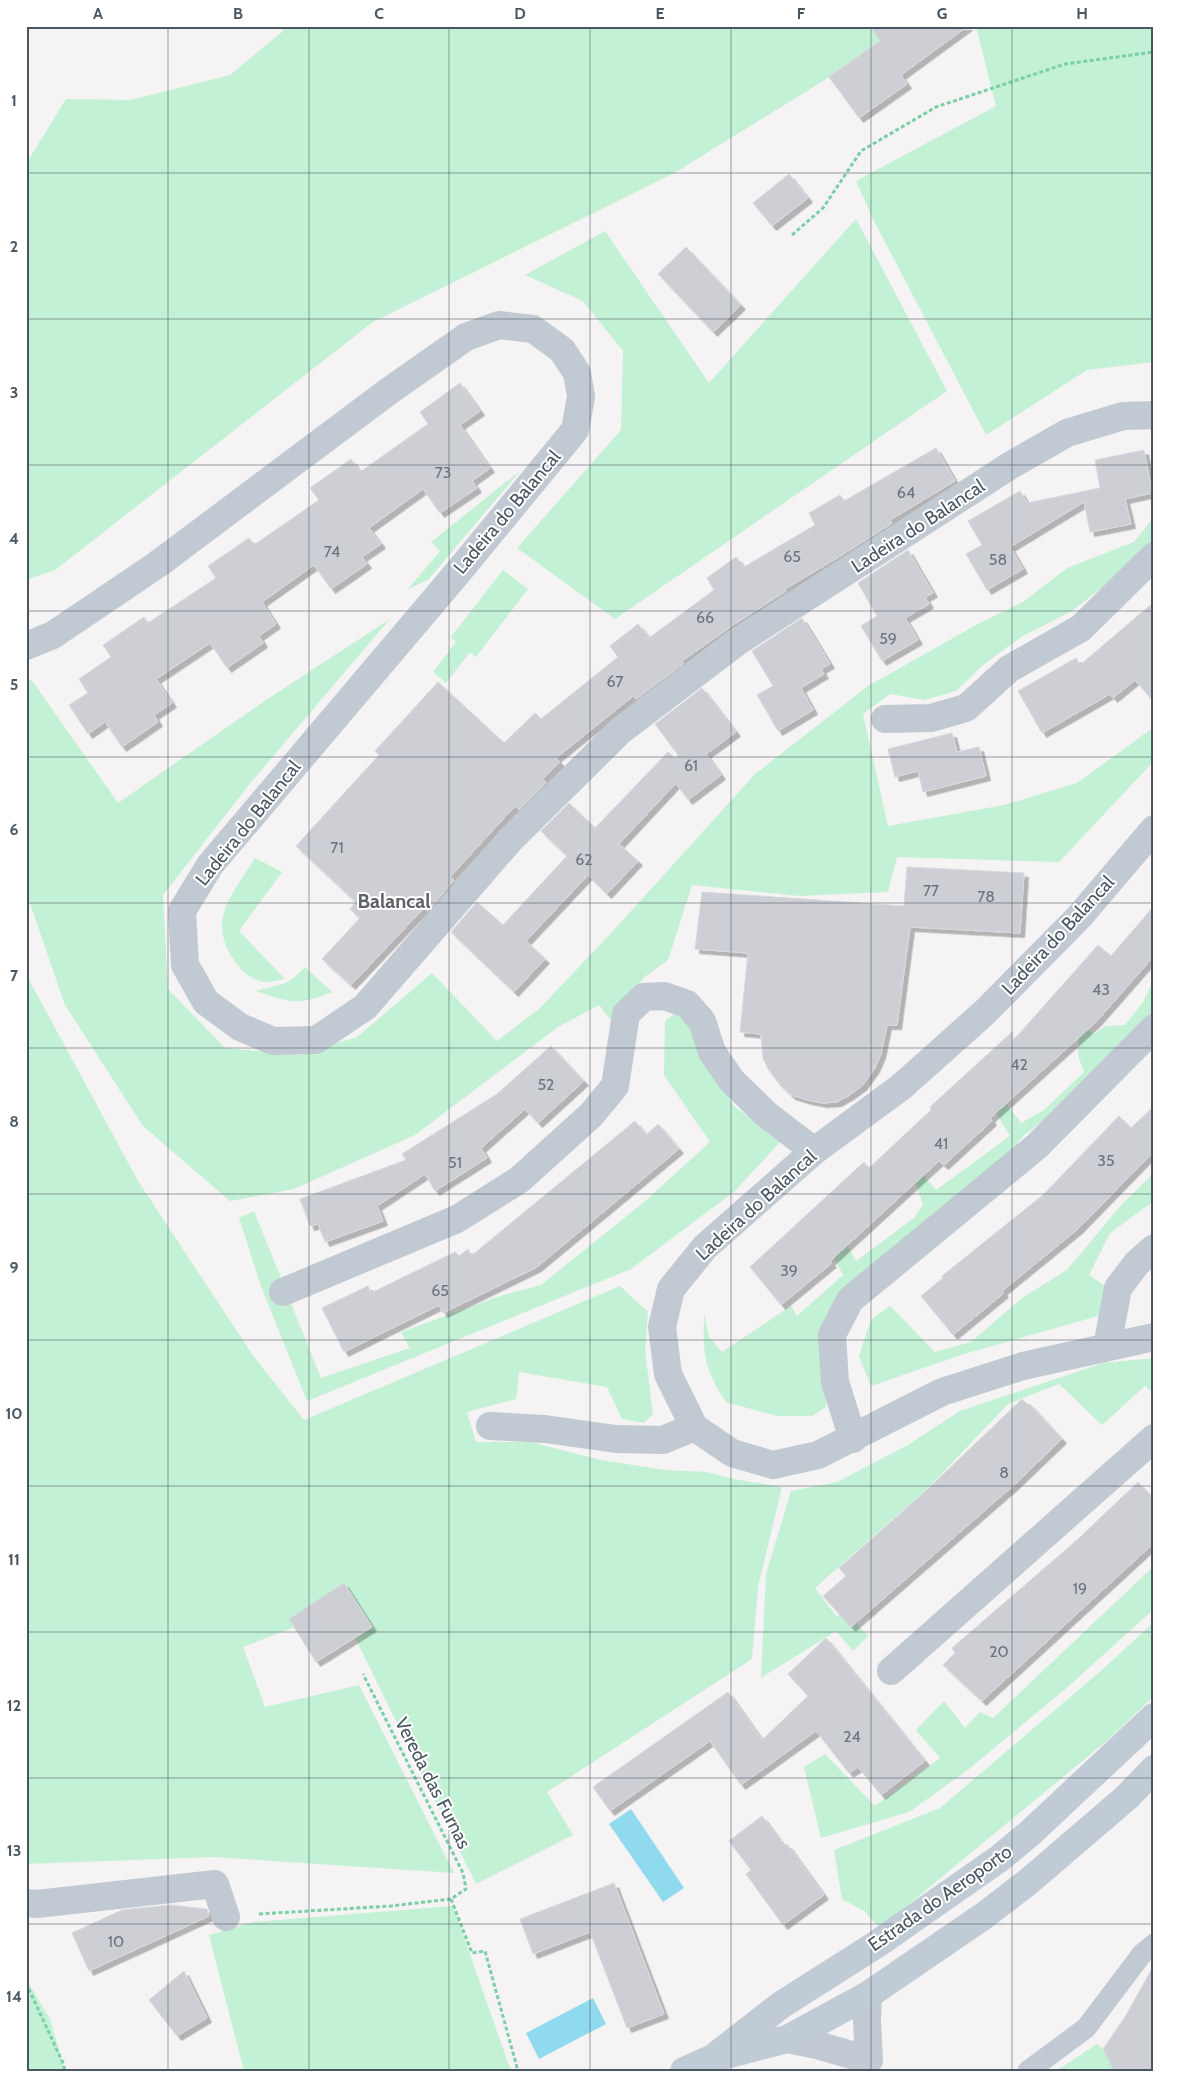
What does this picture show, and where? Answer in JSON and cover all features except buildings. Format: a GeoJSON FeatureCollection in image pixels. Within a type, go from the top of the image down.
{"type":"FeatureCollection","features":[{"type":"Feature","properties":{"kind":"main road","name":"Estrada do Aeroporto"},"geometry":{"type":"LineString","coordinates":[[710,2059],[781,2005],[877,1944],[1000,1858],[1030,1833],[1154,1717]]}},
{"type":"Feature","properties":{"kind":"main road","name":"Estrada do Aeroporto"},"geometry":{"type":"LineString","coordinates":[[684,2071],[710,2059],[787,2039],[868,1995],[984,1915],[1028,1882],[1127,1797],[1154,1769]]}},
{"type":"Feature","properties":{"kind":"main road"},"geometry":{"type":"LineString","coordinates":[[868,1995],[892,1959],[1000,1858]]}},
{"type":"Feature","properties":{"kind":"street","name":"Ladeira do Balancal"},"geometry":{"type":"LineString","coordinates":[[26,646],[53,635],[158,564],[389,391],[466,337],[499,325],[533,329],[562,350],[577,373],[581,397],[575,430],[459,571],[210,865],[182,911],[185,965],[206,1002],[240,1027],[273,1041],[316,1040],[365,1007],[510,840],[620,731],[738,642],[1011,466],[1067,433],[1123,416],[1154,415]]}},
{"type":"Feature","properties":{"kind":"street"},"geometry":{"type":"LineString","coordinates":[[885,719],[931,718],[966,708],[1009,668],[1081,628],[1154,556]]}},
{"type":"Feature","properties":{"kind":"street","name":"Ladeira do Balancal"},"geometry":{"type":"LineString","coordinates":[[1154,829],[1079,918],[985,1012],[901,1087],[814,1151],[705,1247],[671,1289],[662,1328],[668,1374],[694,1427],[732,1453],[773,1465],[818,1455],[853,1439],[942,1392],[1023,1366],[1154,1337]]}},
{"type":"Feature","properties":{"kind":"street"},"geometry":{"type":"LineString","coordinates":[[283,1292],[457,1219],[519,1180],[591,1115],[615,1086],[626,1014],[644,997],[664,996],[687,1004],[702,1021],[712,1052],[732,1082],[766,1114],[814,1151]]}},
{"type":"Feature","properties":{"kind":"street"},"geometry":{"type":"LineString","coordinates":[[853,1439],[835,1382],[832,1335],[850,1300],[1037,1146],[1154,1028]]}},
{"type":"Feature","properties":{"kind":"street"},"geometry":{"type":"LineString","coordinates":[[1107,1347],[1118,1288],[1137,1263],[1154,1248]]}},
{"type":"Feature","properties":{"kind":"street"},"geometry":{"type":"LineString","coordinates":[[490,1426],[545,1429],[616,1439],[663,1440],[694,1427]]}},
{"type":"Feature","properties":{"kind":"street"},"geometry":{"type":"LineString","coordinates":[[891,1671],[1154,1438]]}},
{"type":"Feature","properties":{"kind":"street"},"geometry":{"type":"LineString","coordinates":[[26,1903],[38,1904],[215,1884],[226,1917]]}},
{"type":"Feature","properties":{"kind":"street"},"geometry":{"type":"LineString","coordinates":[[787,2039],[817,2045],[868,2066],[868,1995]]}},
{"type":"Feature","properties":{"kind":"lane"},"geometry":{"type":"LineString","coordinates":[[1028,2071],[1086,2028],[1142,1954],[1154,1944]]}},
{"type":"Feature","properties":{"kind":"path"},"geometry":{"type":"LineString","coordinates":[[792,235],[823,208],[861,151],[936,106],[1066,64],[1154,52]]}},
{"type":"Feature","properties":{"kind":"path","name":"Vereda das Furnas"},"geometry":{"type":"LineString","coordinates":[[363,1674],[463,1873],[466,1890],[451,1899]]}},
{"type":"Feature","properties":{"kind":"path"},"geometry":{"type":"LineString","coordinates":[[226,1917],[391,1906],[451,1899],[472,1953],[485,1951],[518,2071]]}},
{"type":"Feature","properties":{"kind":"path"},"geometry":{"type":"LineString","coordinates":[[26,1983],[65,2071]]}},
{"type":"Feature","properties":{"kind":"green space"},"geometry":{"type":"Polygon","coordinates":[[[281,26],[912,26],[676,172],[373,322],[55,570],[26,580],[26,164],[66,99],[130,100],[230,75],[283,31],[281,26]]]}},
{"type":"Feature","properties":{"kind":"green space"},"geometry":{"type":"Polygon","coordinates":[[[976,26],[1154,26],[1154,362],[1087,370],[986,435],[873,219],[856,181],[996,106],[976,26]]]}},
{"type":"Feature","properties":{"kind":"green space"},"geometry":{"type":"Polygon","coordinates":[[[856,219],[947,391],[615,619],[517,548],[621,430],[623,351],[583,301],[525,275],[605,231],[709,383],[856,219]]]}},
{"type":"Feature","properties":{"kind":"green space"},"geometry":{"type":"Polygon","coordinates":[[[521,470],[428,580],[408,589],[440,551],[431,542],[521,470]]]}},
{"type":"Feature","properties":{"kind":"green space"},"geometry":{"type":"Polygon","coordinates":[[[1154,517],[1154,547],[1072,611],[1021,637],[983,665],[956,691],[924,700],[890,694],[863,714],[888,826],[1004,805],[1077,783],[1154,727],[1154,761],[1059,862],[897,857],[888,892],[799,896],[692,885],[668,960],[643,978],[617,1028],[599,1005],[558,1027],[415,1135],[294,1189],[230,1201],[143,1126],[65,1005],[26,892],[26,686],[31,679],[118,803],[266,700],[390,619],[252,781],[163,895],[168,989],[225,1048],[300,1055],[357,1037],[432,973],[497,1041],[539,1009],[614,930],[755,774],[868,686],[978,624],[1023,602],[1067,568],[1134,542],[1154,517]]]}},
{"type":"Feature","properties":{"kind":"green space"},"geometry":{"type":"Polygon","coordinates":[[[503,570],[528,589],[476,657],[470,652],[446,683],[433,672],[456,642],[451,637],[503,570]]]}},
{"type":"Feature","properties":{"kind":"green space"},"geometry":{"type":"Polygon","coordinates":[[[255,858],[282,872],[239,931],[285,979],[266,982],[257,980],[249,975],[234,960],[222,932],[226,906],[255,858]]]}},
{"type":"Feature","properties":{"kind":"green space"},"geometry":{"type":"Polygon","coordinates":[[[305,967],[332,992],[302,1001],[294,1001],[256,991],[288,982],[305,967]]]}},
{"type":"Feature","properties":{"kind":"green space"},"geometry":{"type":"Polygon","coordinates":[[[26,969],[28,978],[138,1181],[254,1357],[304,1420],[620,1286],[648,1312],[645,1350],[653,1414],[644,1423],[622,1419],[607,1387],[519,1372],[516,1399],[467,1412],[476,1442],[530,1442],[601,1460],[665,1470],[707,1472],[733,1479],[782,1487],[758,1587],[752,1659],[547,1792],[573,1835],[476,1884],[341,1609],[243,1647],[265,1707],[359,1685],[454,1873],[214,1857],[26,1864],[26,969]]]}},
{"type":"Feature","properties":{"kind":"green space"},"geometry":{"type":"Polygon","coordinates":[[[1154,979],[1154,1016],[1065,1106],[1024,1135],[981,1188],[853,1285],[826,1390],[826,1407],[812,1416],[777,1416],[726,1402],[718,1390],[706,1360],[704,1350],[704,1313],[709,1337],[722,1352],[791,1306],[797,1316],[843,1275],[827,1245],[842,1235],[856,1261],[914,1218],[923,1205],[914,1179],[921,1172],[936,1190],[1010,1136],[996,1113],[1007,1104],[1021,1123],[1044,1110],[1084,1072],[1078,1056],[1079,1038],[1068,1024],[1077,1019],[1094,1034],[1106,1026],[1125,1025],[1143,1002],[1154,979]]]}},
{"type":"Feature","properties":{"kind":"green space"},"geometry":{"type":"Polygon","coordinates":[[[680,1009],[700,1051],[734,1106],[781,1141],[735,1191],[631,1269],[307,1401],[261,1286],[239,1218],[254,1211],[321,1378],[410,1348],[401,1332],[503,1295],[541,1285],[644,1202],[710,1142],[664,1075],[665,1021],[680,1009]]]}},
{"type":"Feature","properties":{"kind":"green space"},"geometry":{"type":"Polygon","coordinates":[[[1154,1173],[1154,1201],[1110,1233],[1089,1275],[1109,1289],[1098,1316],[961,1355],[871,1386],[859,1356],[873,1318],[890,1306],[935,1352],[971,1342],[1022,1298],[1067,1270],[1121,1205],[1154,1173]]]}},
{"type":"Feature","properties":{"kind":"green space"},"geometry":{"type":"Polygon","coordinates":[[[1154,1358],[1154,1394],[1145,1386],[1102,1425],[1059,1384],[1008,1404],[931,1485],[815,1588],[837,1617],[845,1611],[868,1636],[853,1651],[836,1631],[761,1678],[766,1574],[791,1491],[837,1482],[908,1445],[960,1411],[1103,1363],[1154,1358]]]}},
{"type":"Feature","properties":{"kind":"green space"},"geometry":{"type":"Polygon","coordinates":[[[1154,1566],[1154,1609],[1070,1685],[969,1769],[909,1812],[821,1838],[804,1767],[825,1754],[875,1806],[940,1758],[916,1730],[944,1701],[965,1728],[980,1712],[993,1718],[1154,1566]]]}},
{"type":"Feature","properties":{"kind":"green space"},"geometry":{"type":"Polygon","coordinates":[[[1154,1622],[1154,1696],[1109,1739],[880,1928],[864,1911],[842,1899],[834,1850],[940,1808],[1102,1670],[1154,1622]]]}},
{"type":"Feature","properties":{"kind":"green space"},"geometry":{"type":"Polygon","coordinates":[[[453,1906],[511,2071],[244,2071],[209,1935],[253,1922],[453,1906]]]}},
{"type":"Feature","properties":{"kind":"green space"},"geometry":{"type":"Polygon","coordinates":[[[26,1979],[50,2019],[65,2071],[26,2071],[26,1979]]]}},
{"type":"Feature","properties":{"kind":"green space"},"geometry":{"type":"Polygon","coordinates":[[[1097,2044],[1103,2049],[1114,2071],[1056,2071],[1097,2044]]]}},
{"type":"Feature","properties":{"kind":"water"},"geometry":{"type":"Polygon","coordinates":[[[631,1809],[684,1888],[663,1902],[609,1824],[631,1809]]]}},
{"type":"Feature","properties":{"kind":"water"},"geometry":{"type":"Polygon","coordinates":[[[593,1998],[606,2024],[539,2059],[526,2033],[593,1998]]]}},
{"type":"Feature","properties":{"kind":"district","name":"Balancal"},"geometry":{"type":"Point","coordinates":[394,901]}}]}
